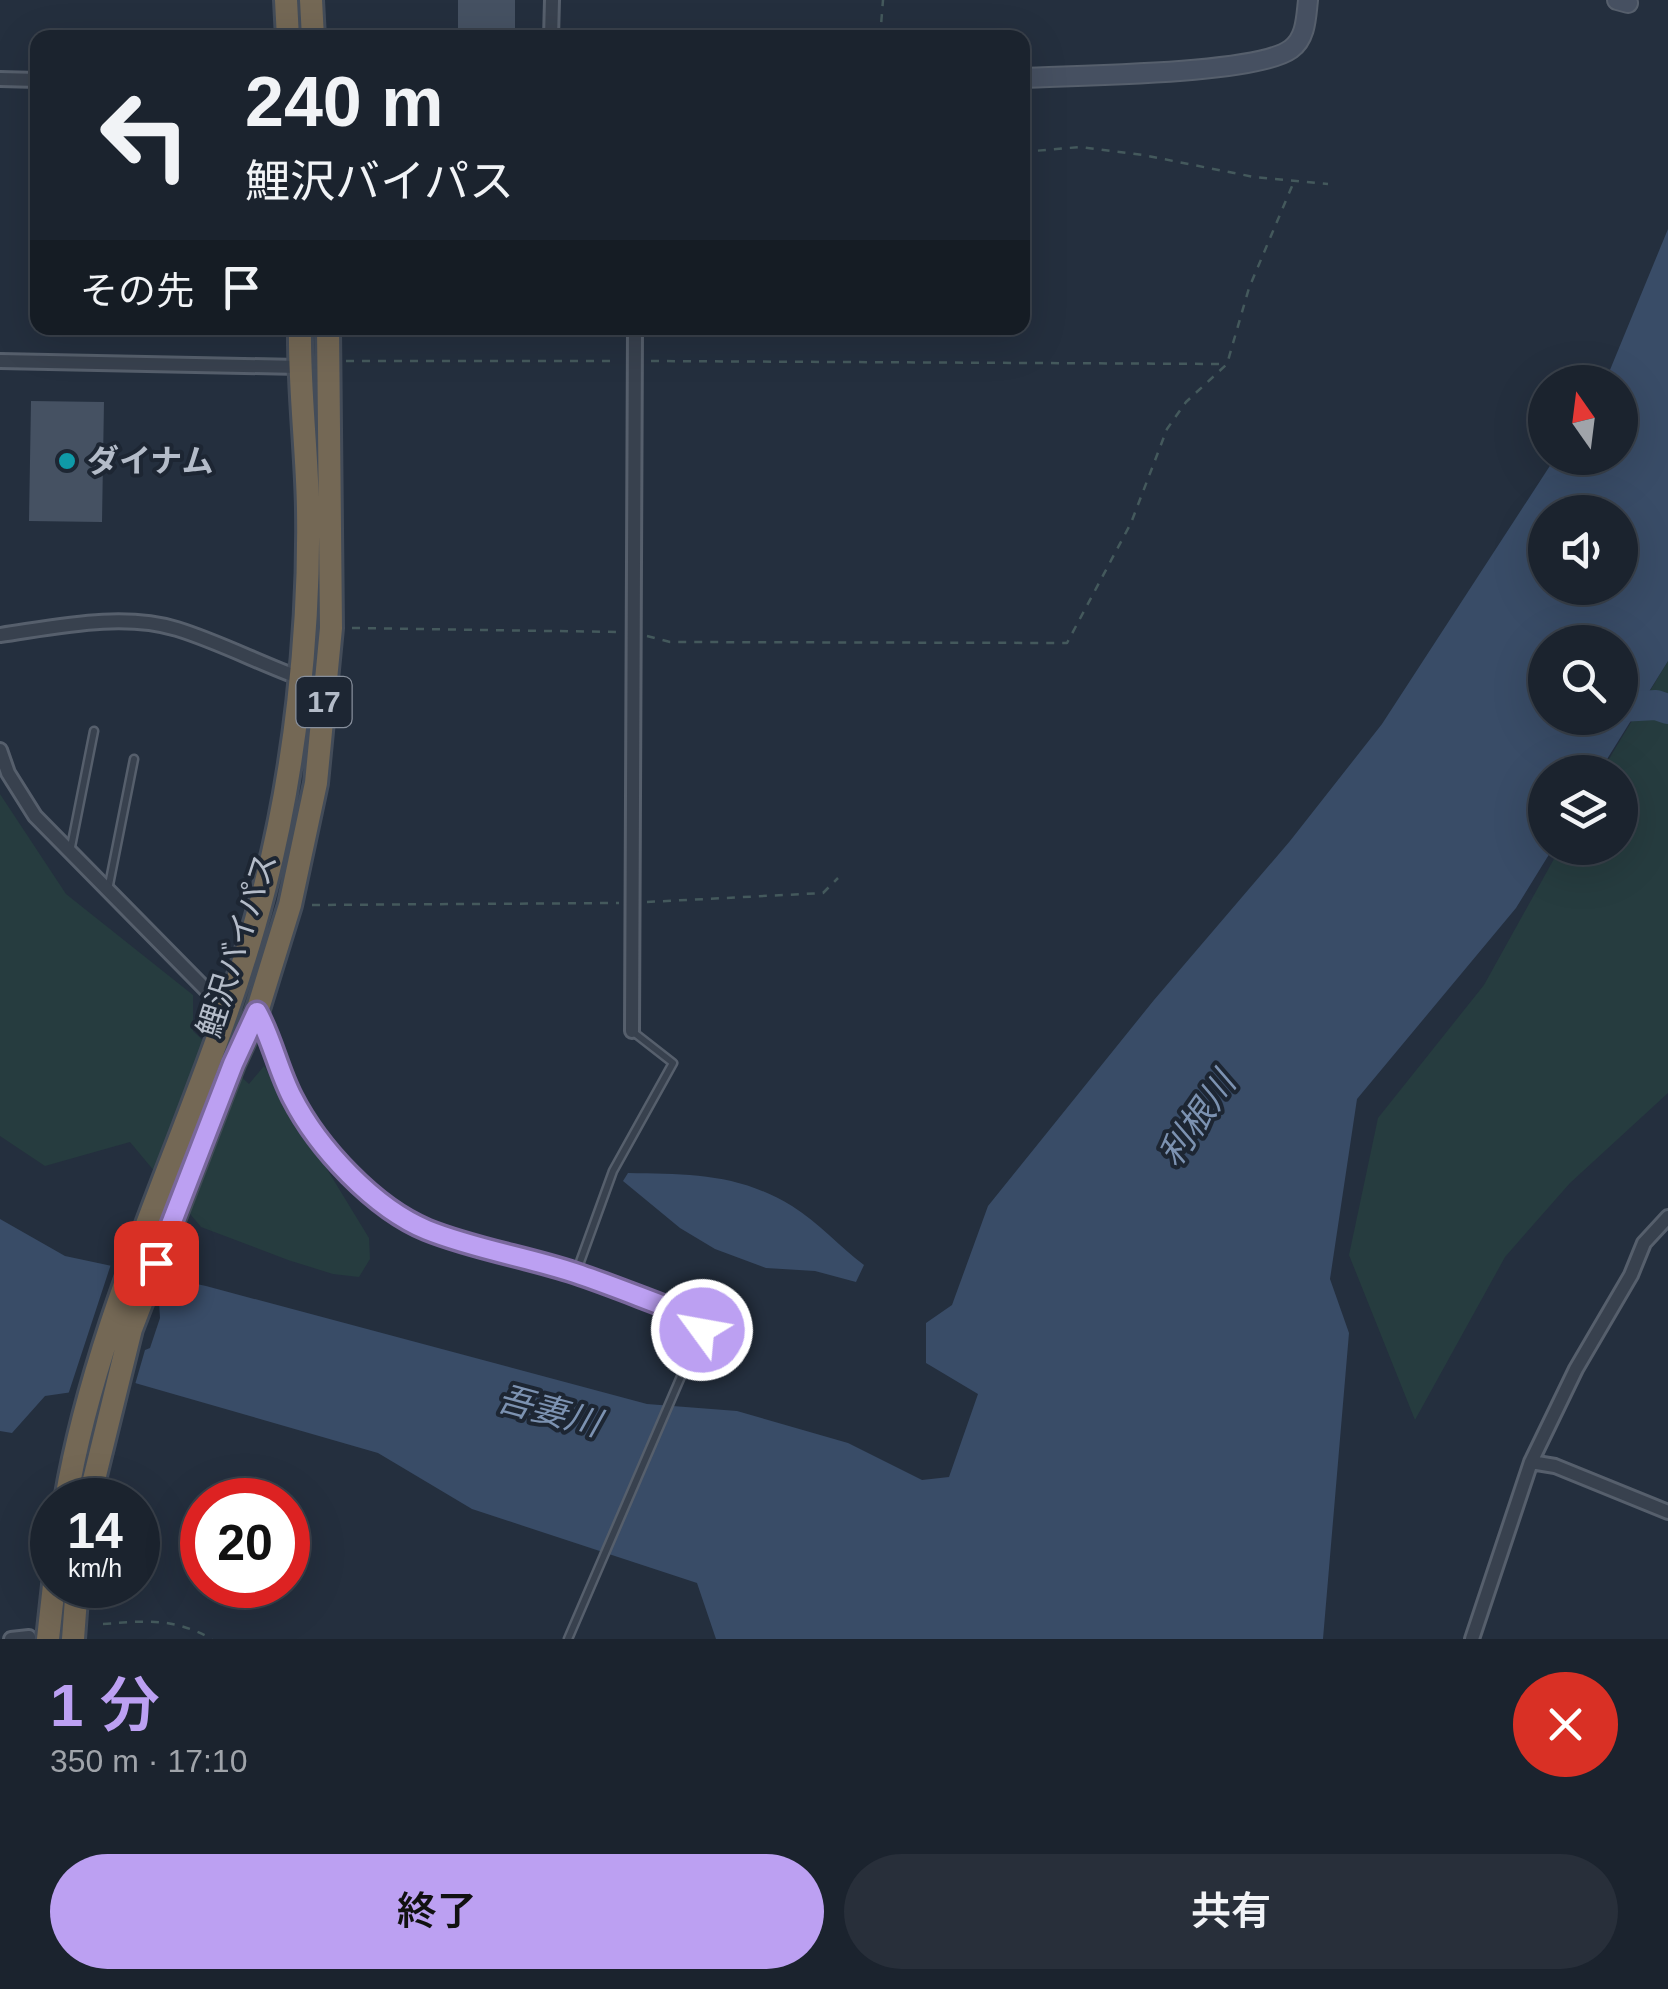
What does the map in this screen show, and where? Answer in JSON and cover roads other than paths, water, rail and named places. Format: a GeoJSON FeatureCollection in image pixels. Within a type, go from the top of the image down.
{"type":"FeatureCollection","features":[{"type":"Feature","properties":{"kind":"highway"},"geometry":{"type":"LineString","coordinates":[[286,0],[288,30]]}},
{"type":"Feature","properties":{"kind":"highway"},"geometry":{"type":"LineString","coordinates":[[311,0],[313,30]]}},
{"type":"Feature","properties":{"kind":"highway","name":"鯉沢バイパス"},"geometry":{"type":"LineString","coordinates":[[70,1478],[76,1440],[113,1316],[227,1011],[264,892],[288,785],[300,678],[308,510],[300,335]]}},
{"type":"Feature","properties":{"kind":"highway","name":"鯉沢バイパス"},"geometry":{"type":"LineString","coordinates":[[94,1478],[130,1329],[257,1012],[290,906],[316,783],[331,628],[328,335]]}},
{"type":"Feature","properties":{"kind":"highway"},"geometry":{"type":"LineString","coordinates":[[42,1633],[48,1608]]}},
{"type":"Feature","properties":{"kind":"street"},"geometry":{"type":"LineString","coordinates":[[552,0],[552,30]]}},
{"type":"Feature","properties":{"kind":"street"},"geometry":{"type":"LineString","coordinates":[[1030,78],[1226,67],[1266,61],[1292,48],[1304,31],[1308,0]]}},
{"type":"Feature","properties":{"kind":"street"},"geometry":{"type":"LineString","coordinates":[[0,79],[30,80]]}},
{"type":"Feature","properties":{"kind":"street"},"geometry":{"type":"LineString","coordinates":[[632,1030],[636,335]]}},
{"type":"Feature","properties":{"kind":"street"},"geometry":{"type":"LineString","coordinates":[[0,361],[299,367]]}},
{"type":"Feature","properties":{"kind":"street"},"geometry":{"type":"LineString","coordinates":[[0,635],[80,624],[134,623],[175,628],[300,678]]}},
{"type":"Feature","properties":{"kind":"street"},"geometry":{"type":"LineString","coordinates":[[0,750],[8,773],[35,816],[227,1011]]}},
{"type":"Feature","properties":{"kind":"street"},"geometry":{"type":"LineString","coordinates":[[1472,1639],[1531,1462],[1576,1368],[1644,1244],[1668,1217]]}},
{"type":"Feature","properties":{"kind":"street"},"geometry":{"type":"LineString","coordinates":[[1531,1462],[1555,1466],[1668,1512]]}},
{"type":"Feature","properties":{"kind":"street"},"geometry":{"type":"LineString","coordinates":[[10,1639],[42,1633]]}},
{"type":"Feature","properties":{"kind":"lane"},"geometry":{"type":"LineString","coordinates":[[70,852],[94,731]]}},
{"type":"Feature","properties":{"kind":"lane"},"geometry":{"type":"LineString","coordinates":[[108,891],[134,758]]}},
{"type":"Feature","properties":{"kind":"lane"},"geometry":{"type":"LineString","coordinates":[[257,1012],[292,1097],[328,1151],[373,1197],[430,1231],[576,1273],[683,1313],[702,1330],[568,1639]]}},
{"type":"Feature","properties":{"kind":"lane"},"geometry":{"type":"LineString","coordinates":[[576,1273],[613,1172],[673,1063],[632,1030]]}},
{"type":"Feature","properties":{"kind":"water"},"geometry":{"type":"Polygon","coordinates":[[[1668,229],[1668,661],[1638,709],[1638,625],[1528,625],[1528,735],[1622,735],[1610,755],[1528,755],[1528,865],[1543,865],[1516,908],[1357,1099],[1330,1279],[1349,1333],[1323,1639],[716,1639],[697,1583],[472,1509],[378,1453],[135,1383],[45,1396],[12,1433],[0,1431],[0,1219],[65,1256],[206,1286],[647,1404],[737,1411],[848,1443],[922,1480],[949,1477],[978,1394],[926,1363],[926,1323],[952,1305],[988,1206],[1382,724],[1528,500],[1528,605],[1638,605],[1638,495],[1531,495],[1544,475],[1638,475],[1638,365],[1612,365],[1668,229]]]}},
{"type":"Feature","properties":{"kind":"water"},"geometry":{"type":"Polygon","coordinates":[[[628,1173],[692,1175],[752,1187],[802,1212],[864,1265],[856,1282],[815,1271],[766,1268],[715,1249],[680,1228],[623,1181],[628,1173]]]}},
{"type":"Feature","properties":{"kind":"waterway"},"geometry":{"type":"LineString","coordinates":[[1638,706],[1668,709]]}},
{"type":"Feature","properties":{"kind":"place","name":"ダイナム"},"geometry":{"type":"Point","coordinates":[67,461]}},
{"type":"Feature","properties":{"kind":"water label","name":"利根川"},"geometry":{"type":"Point","coordinates":[1197,1119]}},
{"type":"Feature","properties":{"kind":"water label","name":"吾妻川"},"geometry":{"type":"Point","coordinates":[549,1411]}}]}
